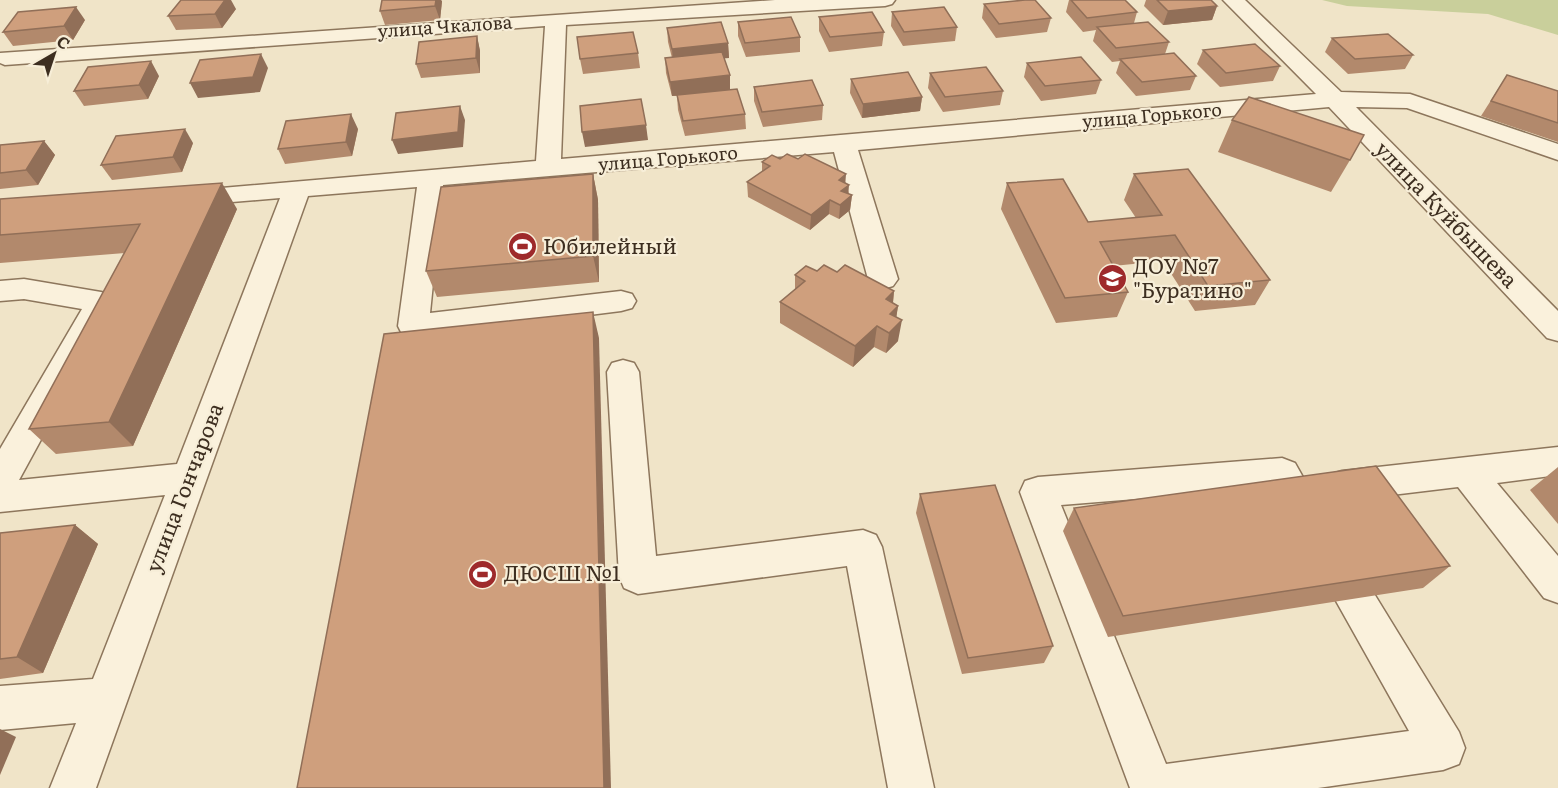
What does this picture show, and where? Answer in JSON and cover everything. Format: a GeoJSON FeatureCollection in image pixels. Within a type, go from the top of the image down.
{"type":"FeatureCollection","features":[{"type":"Feature","properties":{"kind":"street","name":"улица Чкалова"},"geometry":{"type":"LineString","coordinates":[[5,58],[885,0]]}},
{"type":"Feature","properties":{"kind":"street"},"geometry":{"type":"LineString","coordinates":[[1233,0],[1335,99]]}},
{"type":"Feature","properties":{"kind":"street"},"geometry":{"type":"LineString","coordinates":[[548,168],[556,20]]}},
{"type":"Feature","properties":{"kind":"street","name":"улица Горького"},"geometry":{"type":"LineString","coordinates":[[154,200],[844,144],[1335,99],[1410,101],[1558,152]]}},
{"type":"Feature","properties":{"kind":"street","name":"улица Куйбышева"},"geometry":{"type":"LineString","coordinates":[[1335,99],[1558,330]]}},
{"type":"Feature","properties":{"kind":"street"},"geometry":{"type":"LineString","coordinates":[[844,144],[883,279]]}},
{"type":"Feature","properties":{"kind":"street"},"geometry":{"type":"LineString","coordinates":[[431,178],[413,326],[621,301]]}},
{"type":"Feature","properties":{"kind":"street","name":"улица Гончарова"},"geometry":{"type":"LineString","coordinates":[[73,788],[297,189]]}},
{"type":"Feature","properties":{"kind":"street"},"geometry":{"type":"LineString","coordinates":[[0,291],[24,289],[101,302],[0,480]]}},
{"type":"Feature","properties":{"kind":"street"},"geometry":{"type":"LineString","coordinates":[[623,372],[638,576],[863,547],[911,788]]}},
{"type":"Feature","properties":{"kind":"street"},"geometry":{"type":"LineString","coordinates":[[1293,492],[1558,461]]}},
{"type":"Feature","properties":{"kind":"street"},"geometry":{"type":"LineString","coordinates":[[1467,472],[1558,585]]}},
{"type":"Feature","properties":{"kind":"street"},"geometry":{"type":"LineString","coordinates":[[1153,788],[1038,492],[1282,473],[1443,748],[1158,788]]}},
{"type":"Feature","properties":{"kind":"street"},"geometry":{"type":"LineString","coordinates":[[0,496],[190,477]]}},
{"type":"Feature","properties":{"kind":"street"},"geometry":{"type":"LineString","coordinates":[[0,708],[105,699]]}},
{"type":"Feature","properties":{"kind":"green space"},"geometry":{"type":"Polygon","coordinates":[[[1322,0],[1558,0],[1558,35],[1488,14],[1347,6],[1322,0]]]}},
{"type":"Feature","properties":{"kind":"building"},"geometry":{"type":"Polygon","coordinates":[[[181,0],[225,0],[215,14],[168,16],[181,0]]]}},
{"type":"Feature","properties":{"kind":"building"},"geometry":{"type":"Polygon","coordinates":[[[382,0],[436,0],[435,6],[380,11],[382,0]]]}},
{"type":"Feature","properties":{"kind":"building"},"geometry":{"type":"Polygon","coordinates":[[[1035,0],[1051,18],[999,24],[984,4],[1035,0]]]}},
{"type":"Feature","properties":{"kind":"building"},"geometry":{"type":"Polygon","coordinates":[[[1071,0],[1125,0],[1137,12],[1087,18],[1071,0]]]}},
{"type":"Feature","properties":{"kind":"building"},"geometry":{"type":"Polygon","coordinates":[[[1157,0],[1211,0],[1217,6],[1168,11],[1157,0]]]}},
{"type":"Feature","properties":{"kind":"building"},"geometry":{"type":"Polygon","coordinates":[[[76,7],[64,26],[3,32],[18,12],[76,7]]]}},
{"type":"Feature","properties":{"kind":"building"},"geometry":{"type":"Polygon","coordinates":[[[944,7],[957,27],[904,32],[892,12],[944,7]]]}},
{"type":"Feature","properties":{"kind":"building"},"geometry":{"type":"Polygon","coordinates":[[[872,12],[884,32],[830,37],[819,17],[872,12]]]}},
{"type":"Feature","properties":{"kind":"building"},"geometry":{"type":"Polygon","coordinates":[[[791,17],[800,37],[745,43],[738,22],[791,17]]]}},
{"type":"Feature","properties":{"kind":"building"},"geometry":{"type":"Polygon","coordinates":[[[721,22],[728,43],[672,49],[667,28],[721,22]]]}},
{"type":"Feature","properties":{"kind":"building"},"geometry":{"type":"Polygon","coordinates":[[[1148,22],[1169,42],[1116,48],[1097,27],[1148,22]]]}},
{"type":"Feature","properties":{"kind":"building"},"geometry":{"type":"Polygon","coordinates":[[[633,32],[638,53],[580,59],[577,37],[633,32]]]}},
{"type":"Feature","properties":{"kind":"building"},"geometry":{"type":"Polygon","coordinates":[[[1388,34],[1413,55],[1355,59],[1332,38],[1388,34]]]}},
{"type":"Feature","properties":{"kind":"building"},"geometry":{"type":"Polygon","coordinates":[[[477,36],[476,58],[416,64],[419,42],[477,36]]]}},
{"type":"Feature","properties":{"kind":"building"},"geometry":{"type":"Polygon","coordinates":[[[1255,44],[1280,66],[1226,73],[1203,50],[1255,44]]]}},
{"type":"Feature","properties":{"kind":"building"},"geometry":{"type":"Polygon","coordinates":[[[722,52],[730,75],[670,82],[665,58],[722,52]]]}},
{"type":"Feature","properties":{"kind":"building"},"geometry":{"type":"Polygon","coordinates":[[[1174,53],[1196,76],[1142,82],[1120,59],[1174,53]]]}},
{"type":"Feature","properties":{"kind":"building"},"geometry":{"type":"Polygon","coordinates":[[[261,54],[253,77],[190,83],[200,60],[261,54]]]}},
{"type":"Feature","properties":{"kind":"building"},"geometry":{"type":"Polygon","coordinates":[[[1081,57],[1101,80],[1045,86],[1027,63],[1081,57]]]}},
{"type":"Feature","properties":{"kind":"building"},"geometry":{"type":"Polygon","coordinates":[[[151,61],[139,85],[74,91],[88,67],[151,61]]]}},
{"type":"Feature","properties":{"kind":"building"},"geometry":{"type":"Polygon","coordinates":[[[986,67],[1003,91],[945,97],[930,73],[986,67]]]}},
{"type":"Feature","properties":{"kind":"building"},"geometry":{"type":"Polygon","coordinates":[[[908,72],[922,97],[863,104],[851,79],[908,72]]]}},
{"type":"Feature","properties":{"kind":"building"},"geometry":{"type":"Polygon","coordinates":[[[1507,75],[1558,91],[1558,123],[1491,101],[1507,75]]]}},
{"type":"Feature","properties":{"kind":"building"},"geometry":{"type":"Polygon","coordinates":[[[812,80],[823,105],[762,112],[754,87],[812,80]]]}},
{"type":"Feature","properties":{"kind":"building"},"geometry":{"type":"Polygon","coordinates":[[[737,89],[745,114],[683,121],[677,95],[737,89]]]}},
{"type":"Feature","properties":{"kind":"building"},"geometry":{"type":"Polygon","coordinates":[[[1249,97],[1364,135],[1350,160],[1232,120],[1249,97]]]}},
{"type":"Feature","properties":{"kind":"building"},"geometry":{"type":"Polygon","coordinates":[[[641,99],[646,125],[582,132],[580,106],[641,99]]]}},
{"type":"Feature","properties":{"kind":"building"},"geometry":{"type":"Polygon","coordinates":[[[460,106],[458,132],[392,140],[396,113],[460,106]]]}},
{"type":"Feature","properties":{"kind":"building"},"geometry":{"type":"Polygon","coordinates":[[[351,114],[346,142],[278,149],[286,121],[351,114]]]}},
{"type":"Feature","properties":{"kind":"building"},"geometry":{"type":"Polygon","coordinates":[[[185,129],[173,157],[101,165],[116,136],[185,129]]]}},
{"type":"Feature","properties":{"kind":"building"},"geometry":{"type":"Polygon","coordinates":[[[44,141],[26,170],[0,173],[0,145],[44,141]]]}},
{"type":"Feature","properties":{"kind":"building"},"geometry":{"type":"Polygon","coordinates":[[[787,154],[798,159],[805,154],[846,174],[839,180],[849,185],[841,191],[852,195],[840,205],[830,200],[811,215],[747,182],[770,166],[762,162],[772,155],[780,159],[787,154]]]}},
{"type":"Feature","properties":{"kind":"building"},"geometry":{"type":"Polygon","coordinates":[[[1188,169],[1270,280],[1208,286],[1175,235],[1100,242],[1128,292],[1065,298],[1007,183],[1063,179],[1088,222],[1162,215],[1134,174],[1188,169]]]}},
{"type":"Feature","properties":{"kind":"building","name":"Юбилейный"},"geometry":{"type":"Polygon","coordinates":[[[593,174],[593,256],[426,271],[441,187],[593,174]]]}},
{"type":"Feature","properties":{"kind":"building"},"geometry":{"type":"Polygon","coordinates":[[[222,183],[109,422],[29,429],[140,224],[0,235],[0,199],[222,183]]]}},
{"type":"Feature","properties":{"kind":"building"},"geometry":{"type":"Polygon","coordinates":[[[824,265],[837,272],[845,265],[894,291],[886,299],[898,306],[890,314],[902,320],[889,333],[877,326],[855,346],[780,302],[805,281],[795,275],[806,266],[817,271],[824,265]]]}},
{"type":"Feature","properties":{"kind":"building","name":"ДЮСШ №1"},"geometry":{"type":"Polygon","coordinates":[[[593,312],[604,788],[297,788],[384,334],[593,312]]]}},
{"type":"Feature","properties":{"kind":"building"},"geometry":{"type":"Polygon","coordinates":[[[1376,466],[1450,566],[1123,616],[1074,508],[1376,466]]]}},
{"type":"Feature","properties":{"kind":"building"},"geometry":{"type":"Polygon","coordinates":[[[995,485],[1053,646],[968,658],[920,494],[995,485]]]}},
{"type":"Feature","properties":{"kind":"building"},"geometry":{"type":"Polygon","coordinates":[[[75,525],[17,657],[0,659],[0,533],[75,525]]]}},
{"type":"Feature","properties":{"kind":"place","name":"Юбилейный"},"geometry":{"type":"Point","coordinates":[522,247]}},
{"type":"Feature","properties":{"kind":"place","name":"ДОУ №7 \"Буратино\""},"geometry":{"type":"Point","coordinates":[1112,279]}},
{"type":"Feature","properties":{"kind":"place","name":"ДЮСШ №1"},"geometry":{"type":"Point","coordinates":[483,574]}}]}
